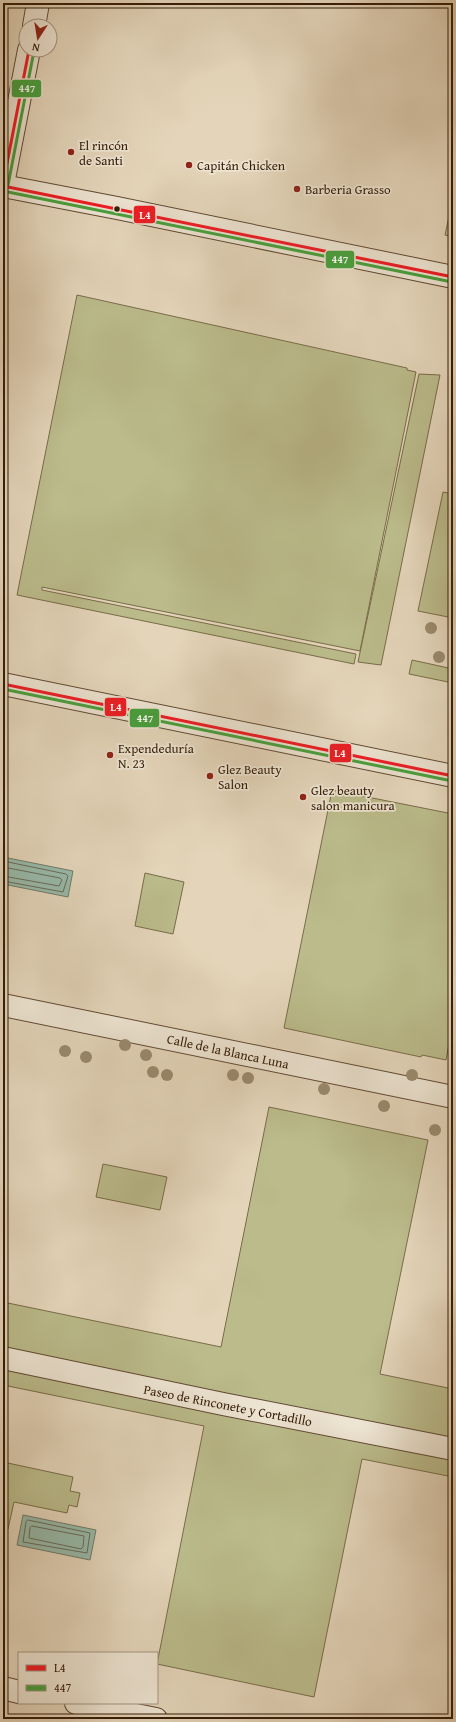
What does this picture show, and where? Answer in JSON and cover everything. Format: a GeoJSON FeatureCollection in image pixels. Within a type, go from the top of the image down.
{"type":"FeatureCollection","features":[{"type":"Feature","properties":{"kind":"street"},"geometry":{"type":"LineString","coordinates":[[35,18],[38,3]]}},
{"type":"Feature","properties":{"kind":"street"},"geometry":{"type":"LineString","coordinates":[[27,58],[3,185],[453,277]]}},
{"type":"Feature","properties":{"kind":"street"},"geometry":{"type":"LineString","coordinates":[[3,684],[453,776]]}},
{"type":"Feature","properties":{"kind":"street","name":"Calle de la Blanca Luna"},"geometry":{"type":"LineString","coordinates":[[3,1005],[453,1097]]}},
{"type":"Feature","properties":{"kind":"street","name":"Paseo de Rinconete y Cortadillo"},"geometry":{"type":"LineString","coordinates":[[3,1358],[223,1404],[453,1449]]}},
{"type":"Feature","properties":{"kind":"street"},"geometry":{"type":"LineString","coordinates":[[3,1688],[18,1692]]}},
{"type":"Feature","properties":{"kind":"street"},"geometry":{"type":"LineString","coordinates":[[81,1704],[156,1719]]}},
{"type":"Feature","properties":{"kind":"green space"},"geometry":{"type":"Polygon","coordinates":[[[453,198],[453,237],[445,235],[453,198]]]}},
{"type":"Feature","properties":{"kind":"green space"},"geometry":{"type":"Polygon","coordinates":[[[77,295],[407,368],[407,370],[416,372],[360,651],[42,587],[42,590],[356,654],[354,664],[17,595],[77,295]]]}},
{"type":"Feature","properties":{"kind":"green space"},"geometry":{"type":"Polygon","coordinates":[[[419,374],[440,375],[381,665],[358,662],[419,374]]]}},
{"type":"Feature","properties":{"kind":"green space"},"geometry":{"type":"Polygon","coordinates":[[[443,492],[453,494],[453,618],[418,611],[443,492]]]}},
{"type":"Feature","properties":{"kind":"green space"},"geometry":{"type":"Polygon","coordinates":[[[412,660],[453,669],[453,683],[409,674],[412,660]]]}},
{"type":"Feature","properties":{"kind":"green space"},"geometry":{"type":"Polygon","coordinates":[[[332,790],[453,814],[453,1023],[446,1060],[422,1055],[421,1057],[284,1028],[332,790]]]}},
{"type":"Feature","properties":{"kind":"green space"},"geometry":{"type":"Polygon","coordinates":[[[145,873],[184,882],[173,934],[135,926],[145,873]]]}},
{"type":"Feature","properties":{"kind":"green space"},"geometry":{"type":"Polygon","coordinates":[[[269,1107],[428,1140],[380,1374],[453,1389],[453,1477],[362,1459],[314,1697],[158,1664],[204,1426],[3,1385],[3,1302],[221,1347],[269,1107]]]}},
{"type":"Feature","properties":{"kind":"green space"},"geometry":{"type":"Polygon","coordinates":[[[103,1164],[167,1177],[160,1210],[96,1197],[103,1164]]]}},
{"type":"Feature","properties":{"kind":"green space"},"geometry":{"type":"Polygon","coordinates":[[[3,1462],[73,1477],[70,1491],[80,1493],[77,1507],[69,1505],[67,1513],[14,1502],[8,1529],[3,1528],[3,1462]]]}},
{"type":"Feature","properties":{"kind":"water"},"geometry":{"type":"Polygon","coordinates":[[[3,857],[73,871],[68,897],[3,884],[3,857]]]}},
{"type":"Feature","properties":{"kind":"water"},"geometry":{"type":"Polygon","coordinates":[[[23,1515],[96,1530],[90,1560],[17,1545],[23,1515]]]}},
{"type":"Feature","properties":{"kind":"transit line","name":"L4"},"geometry":{"type":"LineString","coordinates":[[3,184],[27,58]]}},
{"type":"Feature","properties":{"kind":"transit line","name":"447"},"geometry":{"type":"LineString","coordinates":[[8,185],[33,58]]}},
{"type":"Feature","properties":{"kind":"transit line","name":"L4"},"geometry":{"type":"LineString","coordinates":[[3,186],[453,277]]}},
{"type":"Feature","properties":{"kind":"transit line","name":"447"},"geometry":{"type":"LineString","coordinates":[[3,191],[452,282]]}},
{"type":"Feature","properties":{"kind":"transit line","name":"L4"},"geometry":{"type":"LineString","coordinates":[[3,684],[453,776]]}},
{"type":"Feature","properties":{"kind":"transit line","name":"447"},"geometry":{"type":"LineString","coordinates":[[3,689],[452,781]]}},
{"type":"Feature","properties":{"kind":"place","name":"El rincón de Santi"},"geometry":{"type":"Point","coordinates":[71,152]}},
{"type":"Feature","properties":{"kind":"place","name":"Capitán Chicken"},"geometry":{"type":"Point","coordinates":[189,165]}},
{"type":"Feature","properties":{"kind":"place","name":"Barberia Grasso"},"geometry":{"type":"Point","coordinates":[297,189]}},
{"type":"Feature","properties":{"kind":"place","name":"Expendeduría N. 23"},"geometry":{"type":"Point","coordinates":[110,755]}},
{"type":"Feature","properties":{"kind":"place","name":"Glez Beauty Salon"},"geometry":{"type":"Point","coordinates":[210,776]}},
{"type":"Feature","properties":{"kind":"place","name":"Glez beauty salon manicura"},"geometry":{"type":"Point","coordinates":[303,797]}}]}
